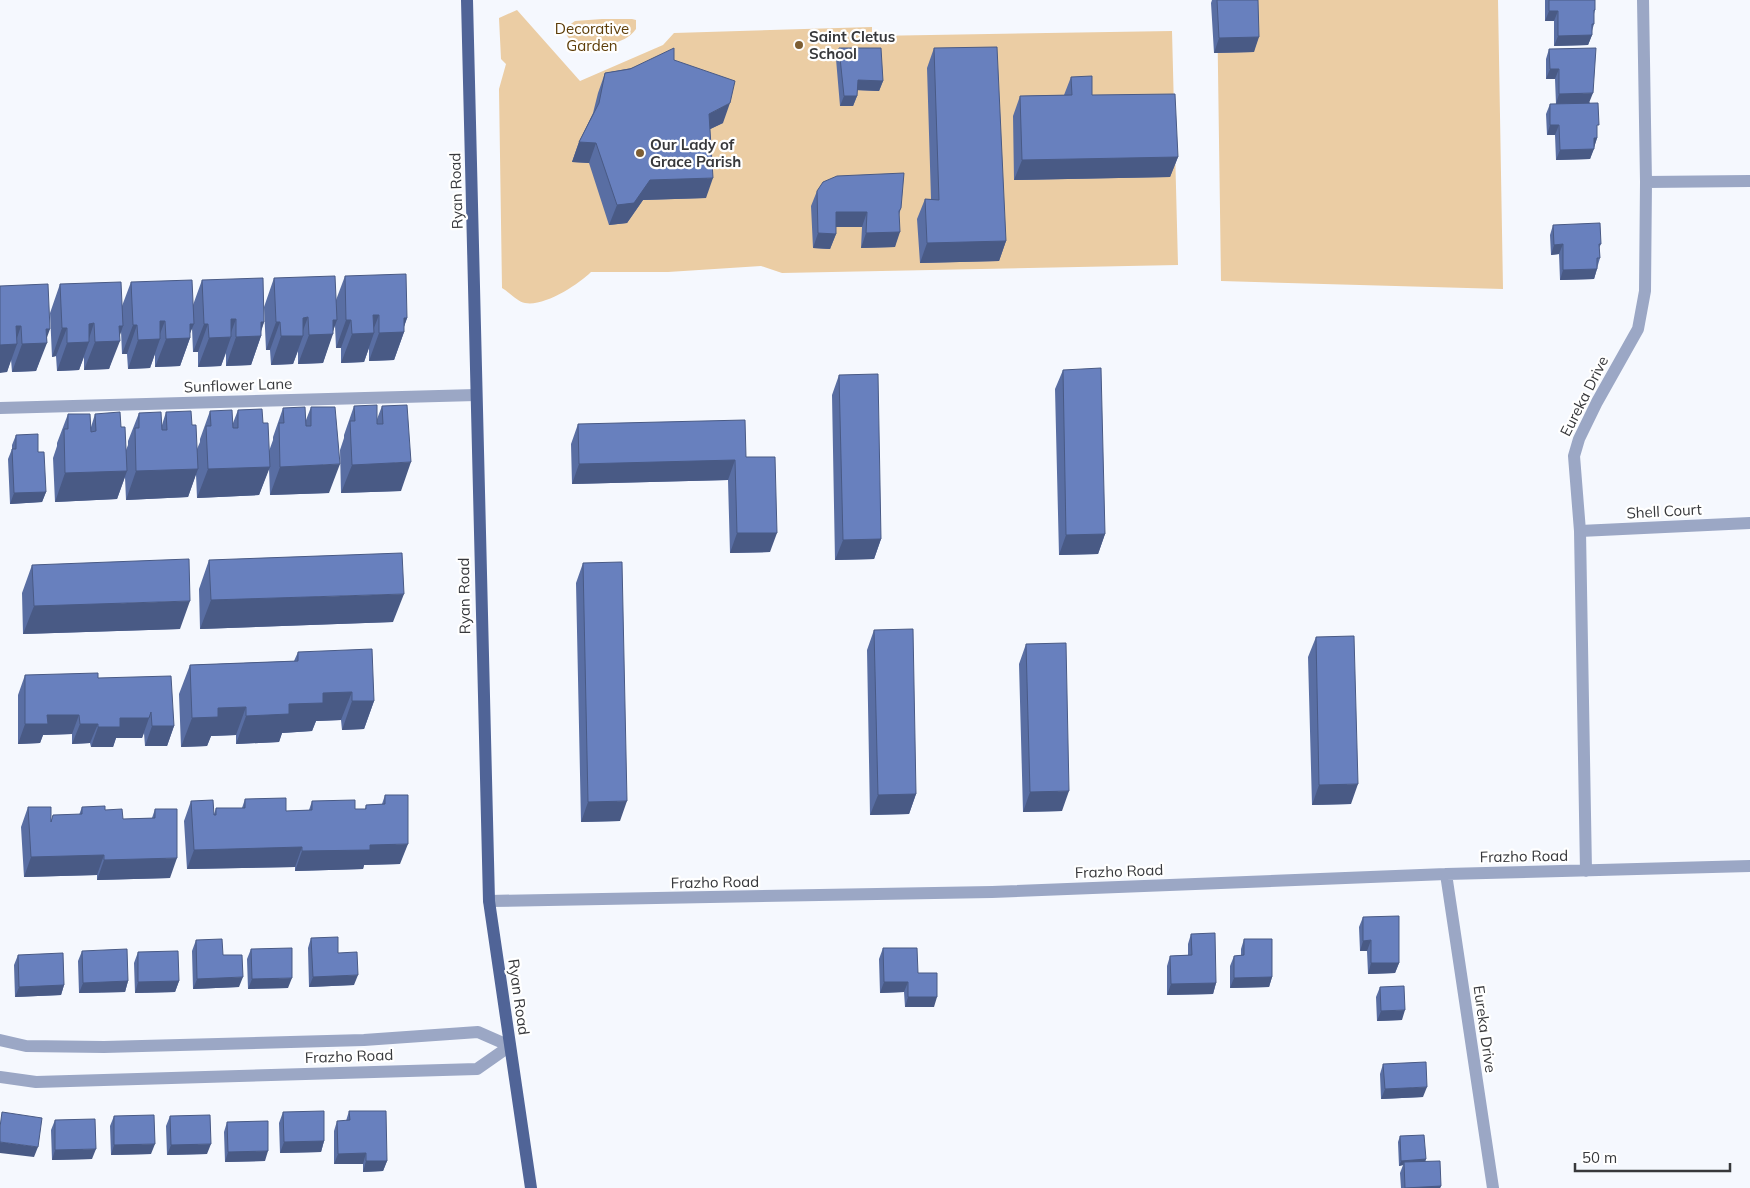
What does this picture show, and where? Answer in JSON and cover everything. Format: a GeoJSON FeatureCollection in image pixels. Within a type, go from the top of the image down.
{"type":"FeatureCollection","features":[{"type":"Feature","properties":{"kind":"main road","name":"Ryan Road"},"geometry":{"type":"LineString","coordinates":[[467,0],[489,901],[531,1188]]}},
{"type":"Feature","properties":{"kind":"street","name":"Eureka Drive"},"geometry":{"type":"LineString","coordinates":[[1586,871],[1580,531],[1574,456],[1579,439],[1597,402],[1638,329],[1645,291],[1646,182],[1643,0]]}},
{"type":"Feature","properties":{"kind":"street"},"geometry":{"type":"LineString","coordinates":[[1646,182],[1750,181]]}},
{"type":"Feature","properties":{"kind":"street","name":"Sunflower Lane"},"geometry":{"type":"LineString","coordinates":[[0,408],[476,395]]}},
{"type":"Feature","properties":{"kind":"street","name":"Shell Court"},"geometry":{"type":"LineString","coordinates":[[1580,531],[1750,524]]}},
{"type":"Feature","properties":{"kind":"street","name":"Frazho Road"},"geometry":{"type":"LineString","coordinates":[[489,901],[992,892],[1446,874],[1750,866]]}},
{"type":"Feature","properties":{"kind":"street","name":"Eureka Drive"},"geometry":{"type":"LineString","coordinates":[[1446,874],[1493,1188]]}},
{"type":"Feature","properties":{"kind":"street","name":"Frazho Road"},"geometry":{"type":"LineString","coordinates":[[0,1040],[26,1046],[104,1047],[364,1040],[478,1032],[510,1046]]}},
{"type":"Feature","properties":{"kind":"street","name":"Frazho Road"},"geometry":{"type":"LineString","coordinates":[[0,1077],[36,1082],[477,1069],[510,1046]]}},
{"type":"Feature","properties":{"kind":"green space"},"geometry":{"type":"Polygon","coordinates":[[[1217,0],[1498,0],[1503,289],[1221,281],[1217,0]]]}},
{"type":"Feature","properties":{"kind":"green space"},"geometry":{"type":"Polygon","coordinates":[[[517,10],[580,81],[663,45],[674,33],[872,27],[872,36],[1172,31],[1178,265],[782,273],[761,266],[668,272],[591,272],[561,294],[542,302],[522,302],[502,288],[499,89],[506,64],[501,59],[499,18],[517,10]]]}},
{"type":"Feature","properties":{"kind":"green space","name":"Decorative Garden"},"geometry":{"type":"Polygon","coordinates":[[[602,19],[636,20],[636,29],[624,39],[590,51],[581,50],[576,47],[566,34],[565,28],[575,21],[602,19]]]}},
{"type":"Feature","properties":{"kind":"building"},"geometry":{"type":"Polygon","coordinates":[[[1217,0],[1258,0],[1259,37],[1219,38],[1217,0]]]}},
{"type":"Feature","properties":{"kind":"building"},"geometry":{"type":"Polygon","coordinates":[[[1549,0],[1595,0],[1592,35],[1558,36],[1558,11],[1549,11],[1549,0]]]}},
{"type":"Feature","properties":{"kind":"building"},"geometry":{"type":"Polygon","coordinates":[[[997,47],[1006,241],[927,243],[925,199],[939,200],[934,48],[997,47]]]}},
{"type":"Feature","properties":{"kind":"building","name":"Our Lady of Grace Parish"},"geometry":{"type":"Polygon","coordinates":[[[674,48],[674,60],[735,81],[730,103],[709,114],[713,178],[650,180],[634,203],[617,205],[596,143],[579,142],[599,103],[605,73],[630,69],[674,48]]]}},
{"type":"Feature","properties":{"kind":"building"},"geometry":{"type":"Polygon","coordinates":[[[839,48],[881,48],[883,81],[858,80],[857,96],[844,96],[839,48]]]}},
{"type":"Feature","properties":{"kind":"building"},"geometry":{"type":"Polygon","coordinates":[[[1596,48],[1593,93],[1559,94],[1559,69],[1550,69],[1549,49],[1596,48]]]}},
{"type":"Feature","properties":{"kind":"building"},"geometry":{"type":"Polygon","coordinates":[[[1092,76],[1092,95],[1175,94],[1178,157],[1022,160],[1020,96],[1072,95],[1071,77],[1092,76]]]}},
{"type":"Feature","properties":{"kind":"building"},"geometry":{"type":"Polygon","coordinates":[[[1598,103],[1599,125],[1597,125],[1597,138],[1594,138],[1594,149],[1560,150],[1559,125],[1550,125],[1550,104],[1598,103]]]}},
{"type":"Feature","properties":{"kind":"building"},"geometry":{"type":"Polygon","coordinates":[[[904,173],[901,208],[899,211],[900,232],[866,233],[867,212],[836,212],[836,234],[818,233],[817,191],[823,182],[837,176],[904,173]]]}},
{"type":"Feature","properties":{"kind":"building"},"geometry":{"type":"Polygon","coordinates":[[[1600,223],[1601,244],[1599,244],[1600,258],[1597,258],[1597,269],[1563,270],[1563,244],[1554,245],[1553,225],[1600,223]]]}},
{"type":"Feature","properties":{"kind":"building"},"geometry":{"type":"Polygon","coordinates":[[[406,274],[407,318],[404,318],[404,332],[379,333],[379,315],[373,315],[374,333],[352,334],[351,320],[346,320],[345,276],[406,274]]]}},
{"type":"Feature","properties":{"kind":"building"},"geometry":{"type":"Polygon","coordinates":[[[335,276],[337,320],[333,320],[333,334],[309,335],[308,317],[303,318],[303,336],[281,336],[280,322],[276,322],[274,278],[335,276]]]}},
{"type":"Feature","properties":{"kind":"building"},"geometry":{"type":"Polygon","coordinates":[[[263,278],[264,322],[261,322],[261,336],[236,337],[236,319],[231,319],[231,337],[209,338],[208,324],[204,324],[202,280],[263,278]]]}},
{"type":"Feature","properties":{"kind":"building"},"geometry":{"type":"Polygon","coordinates":[[[192,280],[194,324],[190,324],[190,338],[166,339],[165,321],[160,321],[160,339],[138,340],[137,325],[133,325],[131,282],[192,280]]]}},
{"type":"Feature","properties":{"kind":"building"},"geometry":{"type":"Polygon","coordinates":[[[121,282],[123,326],[119,326],[120,341],[95,342],[94,323],[89,324],[89,342],[67,343],[67,328],[62,328],[60,284],[121,282]]]}},
{"type":"Feature","properties":{"kind":"building"},"geometry":{"type":"Polygon","coordinates":[[[48,284],[50,329],[46,329],[47,343],[22,344],[21,326],[16,326],[17,344],[0,345],[0,286],[48,284]]]}},
{"type":"Feature","properties":{"kind":"building"},"geometry":{"type":"Polygon","coordinates":[[[1101,368],[1105,534],[1066,535],[1063,370],[1101,368]]]}},
{"type":"Feature","properties":{"kind":"building"},"geometry":{"type":"Polygon","coordinates":[[[878,374],[881,539],[843,540],[839,375],[878,374]]]}},
{"type":"Feature","properties":{"kind":"building"},"geometry":{"type":"Polygon","coordinates":[[[377,405],[377,424],[383,424],[382,406],[407,405],[411,462],[352,465],[350,421],[355,421],[354,406],[377,405]]]}},
{"type":"Feature","properties":{"kind":"building"},"geometry":{"type":"Polygon","coordinates":[[[305,407],[306,426],[311,426],[311,407],[335,407],[340,464],[280,467],[279,423],[284,423],[283,408],[305,407]]]}},
{"type":"Feature","properties":{"kind":"building"},"geometry":{"type":"Polygon","coordinates":[[[262,409],[263,423],[268,423],[270,467],[208,469],[206,426],[211,426],[210,411],[232,410],[233,428],[238,428],[238,410],[262,409]]]}},
{"type":"Feature","properties":{"kind":"building"},"geometry":{"type":"Polygon","coordinates":[[[191,411],[192,425],[196,425],[198,469],[136,471],[135,428],[139,428],[139,413],[161,412],[162,430],[167,430],[166,412],[191,411]]]}},
{"type":"Feature","properties":{"kind":"building"},"geometry":{"type":"Polygon","coordinates":[[[120,412],[121,427],[125,427],[127,471],[65,473],[64,429],[68,429],[68,414],[90,414],[91,432],[96,431],[95,414],[120,412]]]}},
{"type":"Feature","properties":{"kind":"building"},"geometry":{"type":"Polygon","coordinates":[[[745,420],[746,457],[775,457],[777,533],[737,533],[735,460],[579,464],[578,424],[745,420]]]}},
{"type":"Feature","properties":{"kind":"building"},"geometry":{"type":"Polygon","coordinates":[[[38,434],[38,452],[44,452],[46,492],[14,493],[12,449],[16,449],[16,435],[38,434]]]}},
{"type":"Feature","properties":{"kind":"building"},"geometry":{"type":"Polygon","coordinates":[[[402,553],[404,594],[211,600],[209,560],[402,553]]]}},
{"type":"Feature","properties":{"kind":"building"},"geometry":{"type":"Polygon","coordinates":[[[189,559],[190,601],[34,606],[32,565],[189,559]]]}},
{"type":"Feature","properties":{"kind":"building"},"geometry":{"type":"Polygon","coordinates":[[[622,562],[627,801],[588,802],[583,563],[622,562]]]}},
{"type":"Feature","properties":{"kind":"building"},"geometry":{"type":"Polygon","coordinates":[[[913,629],[916,794],[878,795],[874,630],[913,629]]]}},
{"type":"Feature","properties":{"kind":"building"},"geometry":{"type":"Polygon","coordinates":[[[1354,636],[1358,784],[1319,785],[1316,637],[1354,636]]]}},
{"type":"Feature","properties":{"kind":"building"},"geometry":{"type":"Polygon","coordinates":[[[1066,643],[1069,791],[1030,792],[1026,644],[1066,643]]]}},
{"type":"Feature","properties":{"kind":"building"},"geometry":{"type":"Polygon","coordinates":[[[372,649],[374,701],[352,701],[352,692],[323,693],[323,703],[289,704],[289,714],[246,716],[246,707],[218,708],[218,717],[192,718],[190,665],[298,661],[298,652],[372,649]]]}},
{"type":"Feature","properties":{"kind":"building"},"geometry":{"type":"Polygon","coordinates":[[[98,673],[98,678],[171,676],[174,726],[152,726],[151,712],[149,718],[120,718],[120,727],[98,727],[98,724],[80,724],[79,715],[47,715],[48,724],[25,724],[25,675],[98,673]]]}},
{"type":"Feature","properties":{"kind":"building"},"geometry":{"type":"Polygon","coordinates":[[[385,795],[408,795],[408,844],[370,845],[370,850],[302,851],[302,847],[194,850],[191,801],[213,800],[214,815],[216,815],[216,808],[245,808],[245,799],[286,798],[286,811],[312,810],[312,801],[355,800],[355,809],[366,809],[366,805],[385,804],[385,795]]]}},
{"type":"Feature","properties":{"kind":"building"},"geometry":{"type":"Polygon","coordinates":[[[105,806],[105,810],[122,809],[123,819],[155,818],[155,809],[177,809],[177,858],[104,860],[104,855],[31,857],[28,807],[51,807],[51,822],[53,815],[82,814],[82,807],[105,806]]]}},
{"type":"Feature","properties":{"kind":"building"},"geometry":{"type":"Polygon","coordinates":[[[1399,916],[1399,963],[1371,963],[1371,940],[1363,941],[1363,917],[1399,916]]]}},
{"type":"Feature","properties":{"kind":"building"},"geometry":{"type":"Polygon","coordinates":[[[1215,933],[1216,983],[1171,984],[1170,956],[1192,955],[1191,934],[1215,933]]]}},
{"type":"Feature","properties":{"kind":"building"},"geometry":{"type":"Polygon","coordinates":[[[338,937],[338,953],[357,952],[358,975],[313,977],[311,938],[338,937]]]}},
{"type":"Feature","properties":{"kind":"building"},"geometry":{"type":"Polygon","coordinates":[[[222,939],[223,955],[242,955],[243,977],[197,979],[196,940],[222,939]]]}},
{"type":"Feature","properties":{"kind":"building"},"geometry":{"type":"Polygon","coordinates":[[[1244,939],[1272,939],[1272,977],[1234,978],[1234,956],[1244,955],[1244,939]]]}},
{"type":"Feature","properties":{"kind":"building"},"geometry":{"type":"Polygon","coordinates":[[[292,948],[292,978],[252,979],[251,949],[292,948]]]}},
{"type":"Feature","properties":{"kind":"building"},"geometry":{"type":"Polygon","coordinates":[[[883,948],[917,948],[918,973],[937,973],[937,997],[908,997],[908,982],[884,982],[883,948]]]}},
{"type":"Feature","properties":{"kind":"building"},"geometry":{"type":"Polygon","coordinates":[[[127,949],[128,981],[83,983],[82,951],[127,949]]]}},
{"type":"Feature","properties":{"kind":"building"},"geometry":{"type":"Polygon","coordinates":[[[178,951],[179,981],[138,982],[138,952],[178,951]]]}},
{"type":"Feature","properties":{"kind":"building"},"geometry":{"type":"Polygon","coordinates":[[[63,953],[64,985],[19,987],[18,955],[63,953]]]}},
{"type":"Feature","properties":{"kind":"building"},"geometry":{"type":"Polygon","coordinates":[[[1404,986],[1405,1010],[1381,1011],[1380,987],[1404,986]]]}},
{"type":"Feature","properties":{"kind":"building"},"geometry":{"type":"Polygon","coordinates":[[[1426,1062],[1427,1087],[1385,1089],[1383,1064],[1426,1062]]]}},
{"type":"Feature","properties":{"kind":"building"},"geometry":{"type":"Polygon","coordinates":[[[324,1111],[324,1141],[284,1142],[283,1112],[324,1111]]]}},
{"type":"Feature","properties":{"kind":"building"},"geometry":{"type":"Polygon","coordinates":[[[349,1111],[386,1111],[387,1161],[366,1161],[366,1153],[338,1154],[337,1121],[350,1120],[349,1111]]]}},
{"type":"Feature","properties":{"kind":"building"},"geometry":{"type":"Polygon","coordinates":[[[2,1112],[42,1118],[38,1147],[0,1142],[2,1112]]]}},
{"type":"Feature","properties":{"kind":"building"},"geometry":{"type":"Polygon","coordinates":[[[154,1115],[155,1144],[114,1145],[114,1116],[154,1115]]]}},
{"type":"Feature","properties":{"kind":"building"},"geometry":{"type":"Polygon","coordinates":[[[210,1115],[211,1144],[171,1145],[170,1116],[210,1115]]]}},
{"type":"Feature","properties":{"kind":"building"},"geometry":{"type":"Polygon","coordinates":[[[95,1119],[96,1149],[55,1150],[55,1120],[95,1119]]]}},
{"type":"Feature","properties":{"kind":"building"},"geometry":{"type":"Polygon","coordinates":[[[268,1121],[268,1151],[228,1152],[227,1122],[268,1121]]]}},
{"type":"Feature","properties":{"kind":"building"},"geometry":{"type":"Polygon","coordinates":[[[1424,1135],[1426,1159],[1401,1161],[1400,1136],[1424,1135]]]}},
{"type":"Feature","properties":{"kind":"building"},"geometry":{"type":"Polygon","coordinates":[[[1440,1161],[1441,1186],[1405,1188],[1404,1162],[1440,1161]]]}},
{"type":"Feature","properties":{"kind":"place","name":"Saint Cletus School"},"geometry":{"type":"Point","coordinates":[799,45]}},
{"type":"Feature","properties":{"kind":"place","name":"Our Lady of Grace Parish"},"geometry":{"type":"Point","coordinates":[640,153]}}]}
